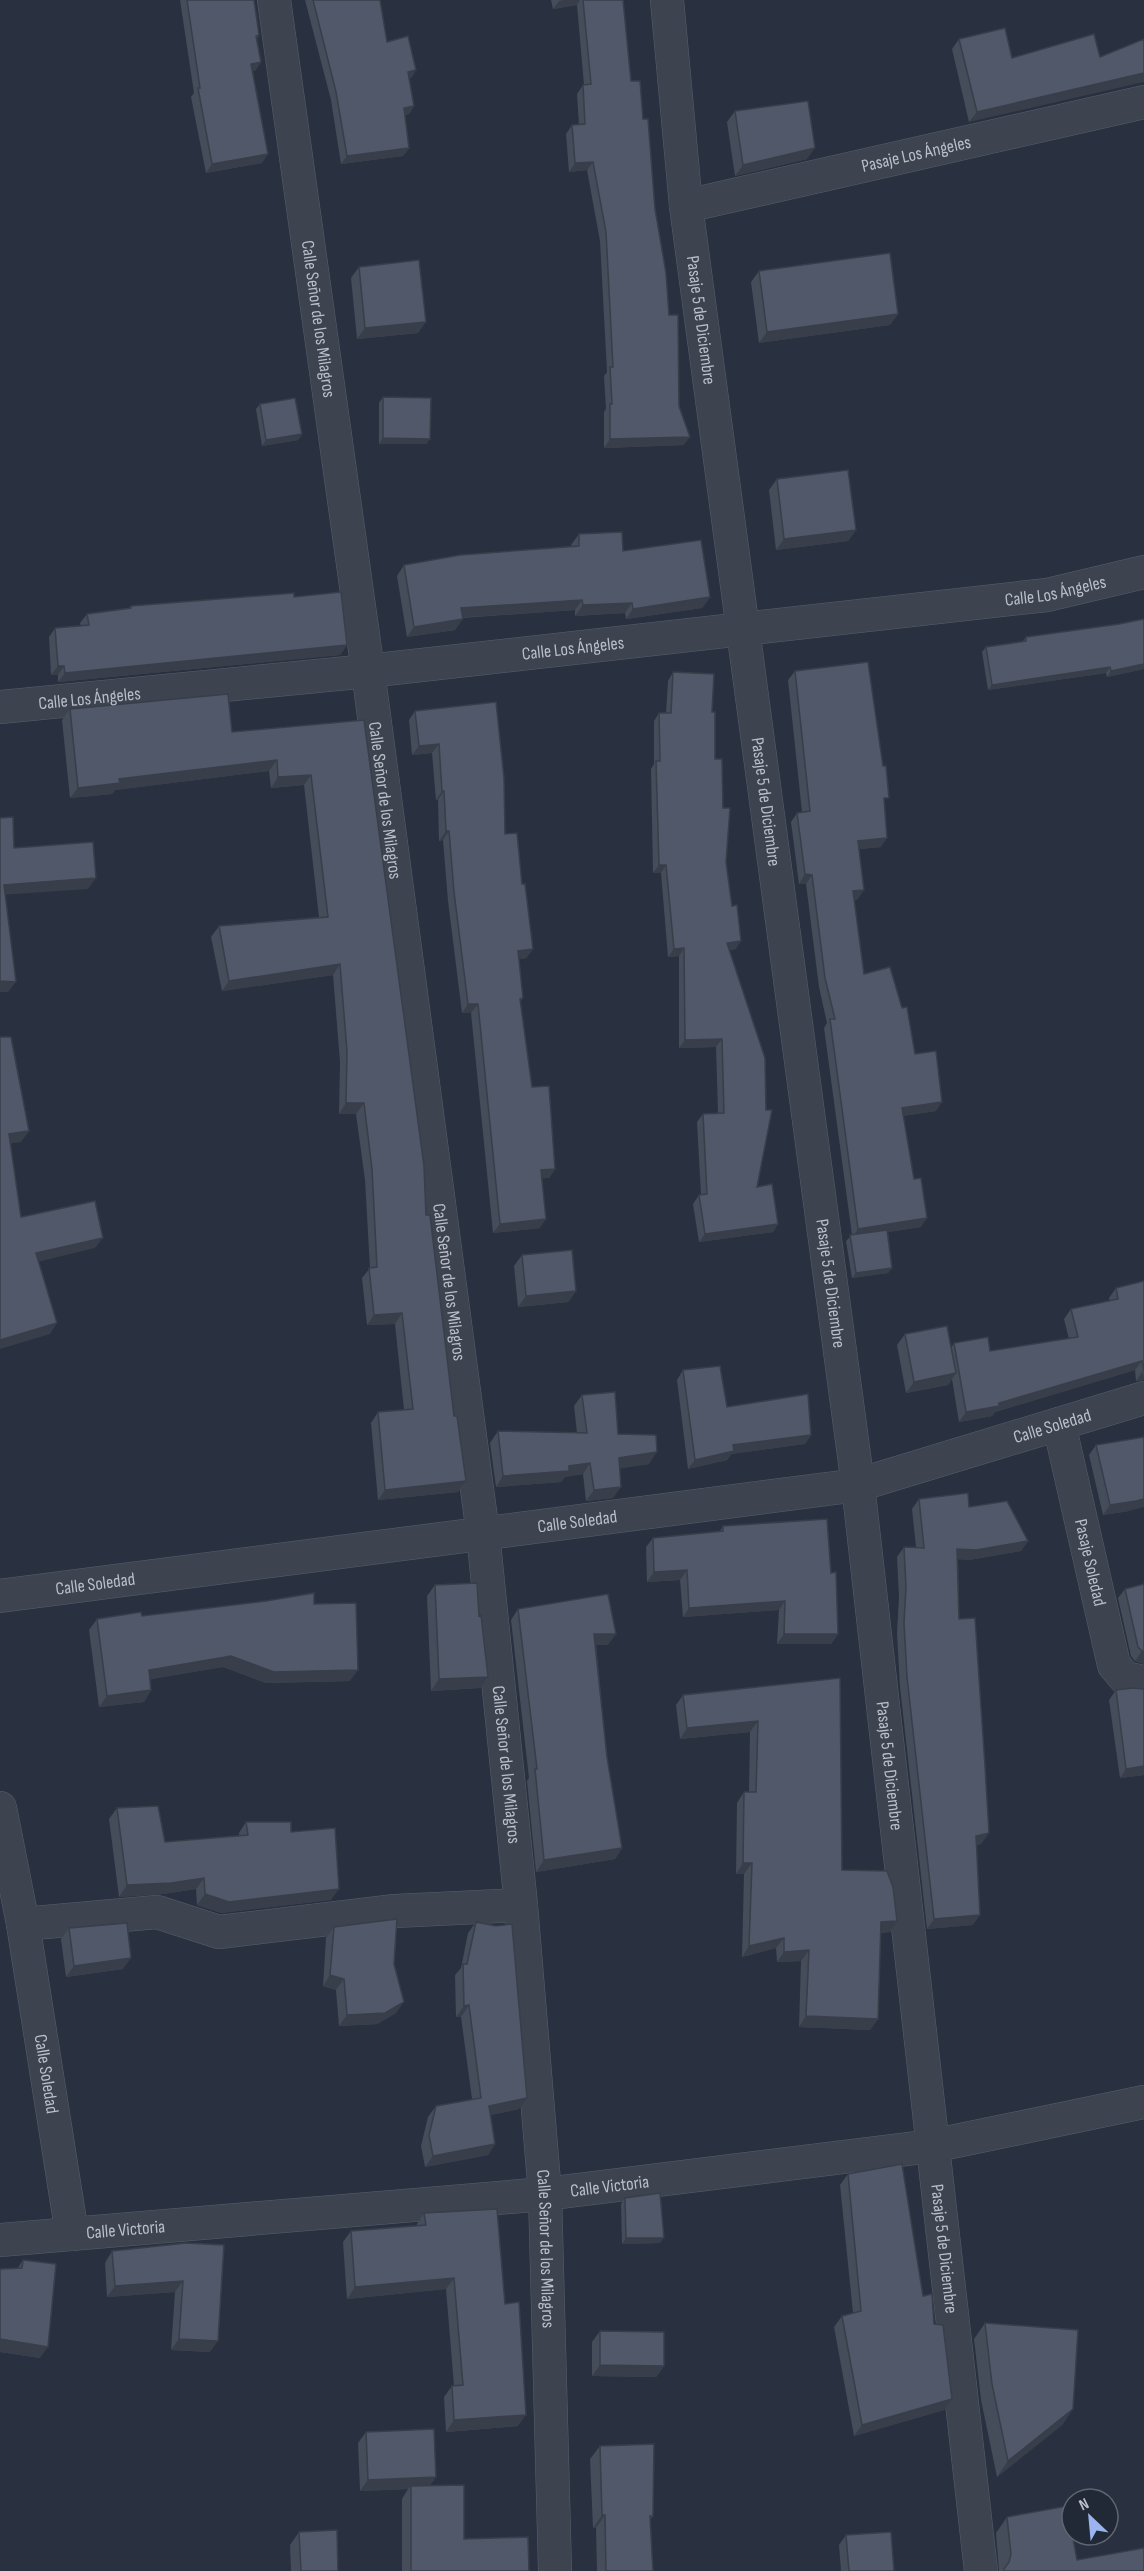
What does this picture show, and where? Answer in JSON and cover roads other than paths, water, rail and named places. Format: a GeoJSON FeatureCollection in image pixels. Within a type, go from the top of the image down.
{"type":"FeatureCollection","features":[{"type":"Feature","properties":{"kind":"street","name":"Calle Señor de los Milagros"},"geometry":{"type":"LineString","coordinates":[[274,0],[368,671],[483,1534],[521,1905],[545,2193],[555,2571]]}},
{"type":"Feature","properties":{"kind":"street","name":"Pasaje 5 de Diciembre"},"geometry":{"type":"LineString","coordinates":[[666,0],[686,206],[858,1485],[981,2571]]}},
{"type":"Feature","properties":{"kind":"street","name":"Pasaje Los Ángeles"},"geometry":{"type":"LineString","coordinates":[[686,206],[1144,102]]}},
{"type":"Feature","properties":{"kind":"street","name":"Calle Los Ángeles"},"geometry":{"type":"LineString","coordinates":[[0,707],[368,671],[1047,595],[1144,572]]}},
{"type":"Feature","properties":{"kind":"street","name":"Calle Soledad"},"geometry":{"type":"LineString","coordinates":[[0,1596],[858,1485],[1144,1398]]}},
{"type":"Feature","properties":{"kind":"street","name":"Pasaje Soledad"},"geometry":{"type":"LineString","coordinates":[[1059,1424],[1114,1665],[1125,1678],[1144,1682]]}},
{"type":"Feature","properties":{"kind":"street","name":"Calle Soledad"},"geometry":{"type":"LineString","coordinates":[[0,1808],[23,1924],[72,2234]]}},
{"type":"Feature","properties":{"kind":"street"},"geometry":{"type":"LineString","coordinates":[[23,1924],[157,1912],[219,1932],[395,1911],[521,1905]]}},
{"type":"Feature","properties":{"kind":"street","name":"Calle Victoria"},"geometry":{"type":"LineString","coordinates":[[0,2240],[545,2193],[932,2146],[1144,2102]]}}]}
